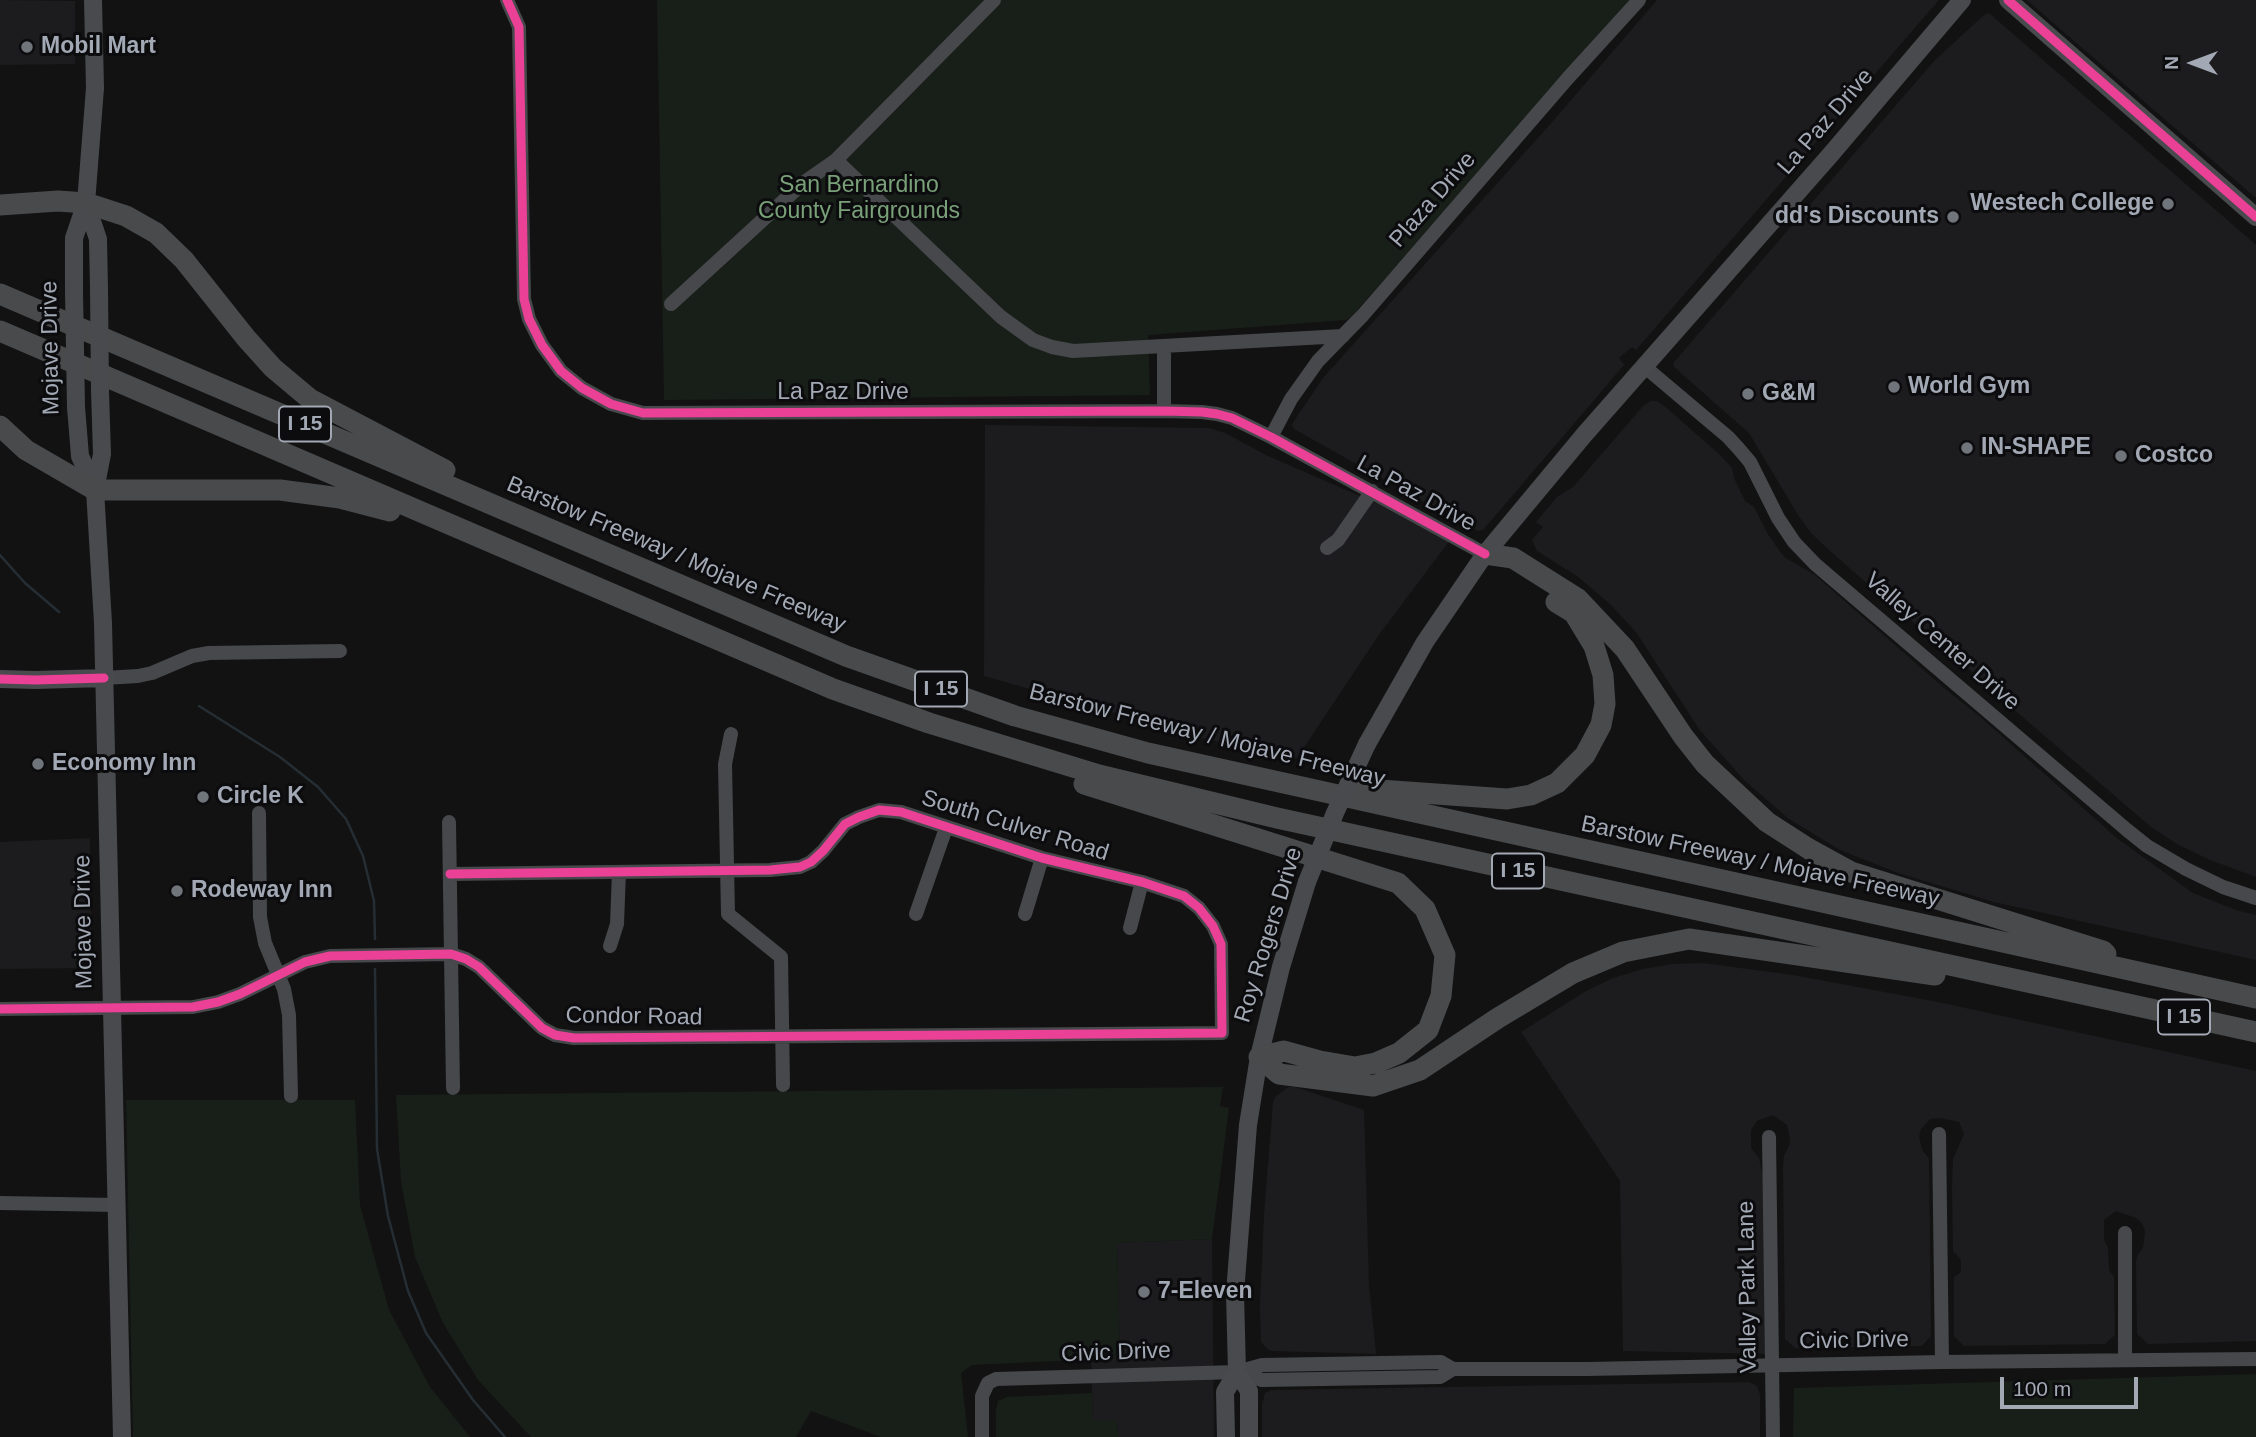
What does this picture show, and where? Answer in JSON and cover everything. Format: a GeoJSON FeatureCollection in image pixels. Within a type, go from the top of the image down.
{"type":"FeatureCollection","features":[{"type":"Feature","properties":{"kind":"highway"},"geometry":{"type":"LineString","coordinates":[[0,205],[58,201],[86,203],[126,216],[156,233],[184,260],[273,368],[310,399],[609,555]]}},
{"type":"Feature","properties":{"kind":"highway","name":"Barstow Freeway / Mojave Freeway"},"geometry":{"type":"LineString","coordinates":[[0,294],[846,656],[1015,716],[1148,753],[2256,998]]}},
{"type":"Feature","properties":{"kind":"highway","name":"I 15"},"geometry":{"type":"LineString","coordinates":[[0,331],[832,689],[929,723],[1099,775],[1277,818],[2256,1032]]}},
{"type":"Feature","properties":{"kind":"highway"},"geometry":{"type":"LineString","coordinates":[[0,426],[26,450],[95,490],[280,490],[310,493],[340,498],[460,529]]}},
{"type":"Feature","properties":{"kind":"highway"},"geometry":{"type":"LineString","coordinates":[[1285,784],[1507,799],[1531,795],[1557,783],[1585,755],[1601,725],[1605,704],[1603,675],[1594,646],[1574,613],[1485,554]]}},
{"type":"Feature","properties":{"kind":"highway"},"geometry":{"type":"LineString","coordinates":[[1485,554],[1513,558],[1578,599],[1625,649],[1705,764],[1757,814],[1777,829],[1851,872],[2103,951],[2120,967]]}},
{"type":"Feature","properties":{"kind":"highway"},"geometry":{"type":"LineString","coordinates":[[929,723],[972,748],[1398,883],[1425,909],[1445,955],[1441,996],[1428,1030],[1399,1054],[1376,1063],[1355,1067],[1284,1051],[1259,1057]]}},
{"type":"Feature","properties":{"kind":"highway"},"geometry":{"type":"LineString","coordinates":[[1259,1057],[1279,1074],[1373,1086],[1420,1070],[1573,972],[1623,952],[1689,939],[2112,1001]]}},
{"type":"Feature","properties":{"kind":"main road","name":"Mojave Drive"},"geometry":{"type":"LineString","coordinates":[[93,0],[95,88],[86,203],[74,238],[74,279],[76,407],[80,456],[95,490]]}},
{"type":"Feature","properties":{"kind":"main road","name":"La Paz Drive"},"geometry":{"type":"LineString","coordinates":[[1485,554],[1584,435],[1832,153],[1962,0]]}},
{"type":"Feature","properties":{"kind":"main road"},"geometry":{"type":"LineString","coordinates":[[2008,0],[2256,217]]}},
{"type":"Feature","properties":{"kind":"main road","name":"Mojave Drive"},"geometry":{"type":"LineString","coordinates":[[86,203],[98,239],[102,454],[95,490],[103,608],[110,1009],[122,1437]]}},
{"type":"Feature","properties":{"kind":"main road","name":"Roy Rogers Drive"},"geometry":{"type":"LineString","coordinates":[[1249,1437],[1249,1391],[1237,1372],[1235,1293],[1248,1125],[1259,1057],[1281,967],[1307,882],[1367,744],[1425,642],[1485,554]]}},
{"type":"Feature","properties":{"kind":"main road"},"geometry":{"type":"LineString","coordinates":[[0,679],[104,678]]}},
{"type":"Feature","properties":{"kind":"main road","name":"Roy Rogers Drive"},"geometry":{"type":"LineString","coordinates":[[1227,1437],[1225,1392],[1237,1372]]}},
{"type":"Feature","properties":{"kind":"street","name":"La Paz Drive"},"geometry":{"type":"LineString","coordinates":[[506,0],[519,27],[524,299],[529,319],[542,345],[561,371],[582,388],[611,404],[643,413],[1164,411],[1217,414],[1232,418],[1271,437],[1485,554]]}},
{"type":"Feature","properties":{"kind":"street"},"geometry":{"type":"LineString","coordinates":[[671,304],[803,183],[836,160],[994,0]]}},
{"type":"Feature","properties":{"kind":"street","name":"Plaza Drive"},"geometry":{"type":"LineString","coordinates":[[1271,437],[1308,374],[1639,0]]}},
{"type":"Feature","properties":{"kind":"street"},"geometry":{"type":"LineString","coordinates":[[836,160],[1001,317],[1033,341],[1073,351],[1343,336]]}},
{"type":"Feature","properties":{"kind":"street"},"geometry":{"type":"LineString","coordinates":[[1164,346],[1164,411]]}},
{"type":"Feature","properties":{"kind":"street","name":"Valley Center Drive"},"geometry":{"type":"LineString","coordinates":[[1646,366],[1739,449],[1750,462],[1794,542],[1815,564],[2137,838],[2186,869],[2223,887],[2256,898]]}},
{"type":"Feature","properties":{"kind":"street"},"geometry":{"type":"LineString","coordinates":[[1327,548],[1338,540],[1372,491]]}},
{"type":"Feature","properties":{"kind":"street"},"geometry":{"type":"LineString","coordinates":[[104,678],[152,673],[192,656],[209,653],[340,651]]}},
{"type":"Feature","properties":{"kind":"street"},"geometry":{"type":"LineString","coordinates":[[731,734],[725,764],[728,915],[781,957],[783,1086]]}},
{"type":"Feature","properties":{"kind":"street","name":"South Culver Road"},"geometry":{"type":"LineString","coordinates":[[450,874],[770,870],[800,867],[811,862],[823,851],[845,824],[879,810],[901,812],[1042,858],[1142,882],[1184,896],[1199,908],[1213,926],[1221,944],[1223,1033]]}},
{"type":"Feature","properties":{"kind":"street"},"geometry":{"type":"LineString","coordinates":[[259,813],[260,917],[265,943],[278,974],[289,1015],[291,1096]]}},
{"type":"Feature","properties":{"kind":"street"},"geometry":{"type":"LineString","coordinates":[[449,822],[453,1088]]}},
{"type":"Feature","properties":{"kind":"street"},"geometry":{"type":"LineString","coordinates":[[916,914],[946,828]]}},
{"type":"Feature","properties":{"kind":"street"},"geometry":{"type":"LineString","coordinates":[[1026,914],[1042,858]]}},
{"type":"Feature","properties":{"kind":"street"},"geometry":{"type":"LineString","coordinates":[[610,946],[617,924],[619,872]]}},
{"type":"Feature","properties":{"kind":"street"},"geometry":{"type":"LineString","coordinates":[[1130,928],[1142,882]]}},
{"type":"Feature","properties":{"kind":"street","name":"Condor Road"},"geometry":{"type":"LineString","coordinates":[[0,1009],[193,1007],[240,994],[305,962],[330,956],[451,954],[479,967],[531,1020],[555,1035],[574,1038],[1223,1033]]}},
{"type":"Feature","properties":{"kind":"street"},"geometry":{"type":"LineString","coordinates":[[1940,1134],[1942,1362]]}},
{"type":"Feature","properties":{"kind":"street","name":"Valley Park Lane"},"geometry":{"type":"LineString","coordinates":[[1769,1136],[1773,1437]]}},
{"type":"Feature","properties":{"kind":"street"},"geometry":{"type":"LineString","coordinates":[[0,1203],[116,1205]]}},
{"type":"Feature","properties":{"kind":"street"},"geometry":{"type":"LineString","coordinates":[[2124,1233],[2126,1360]]}},
{"type":"Feature","properties":{"kind":"street","name":"Civic Drive"},"geometry":{"type":"LineString","coordinates":[[982,1437],[982,1396],[988,1383],[996,1380],[1237,1372],[1262,1380],[1440,1377],[1453,1370],[2256,1359]]}},
{"type":"Feature","properties":{"kind":"shaded area"},"geometry":{"type":"Polygon","coordinates":[[[0,0],[75,1],[75,64],[0,65],[0,0]]]}},
{"type":"Feature","properties":{"kind":"shaded area"},"geometry":{"type":"Polygon","coordinates":[[[1657,0],[1939,0],[1636,350],[1632,347],[1619,358],[1624,365],[1483,530],[1478,531],[1440,511],[1294,429],[1294,421],[1323,378],[1553,121],[1657,0]]]}},
{"type":"Feature","properties":{"kind":"shaded area"},"geometry":{"type":"Polygon","coordinates":[[[2026,0],[2256,0],[2256,198],[2029,2],[2026,0]]]}},
{"type":"Feature","properties":{"kind":"shaded area"},"geometry":{"type":"Polygon","coordinates":[[[1989,13],[2256,245],[2256,877],[2210,860],[2177,844],[2151,827],[1998,696],[2000,690],[1988,680],[1983,681],[1906,616],[1906,606],[1886,591],[1877,592],[1830,551],[1811,533],[1798,515],[1749,433],[1674,367],[1674,362],[1935,60],[1989,13]]]}},
{"type":"Feature","properties":{"kind":"shaded area"},"geometry":{"type":"Polygon","coordinates":[[[1657,401],[1668,409],[1732,468],[1745,501],[1754,507],[1784,557],[1815,575],[2118,839],[2193,893],[2256,915],[2256,960],[1994,902],[1898,873],[1840,850],[1789,819],[1744,780],[1699,729],[1636,632],[1611,605],[1577,576],[1537,551],[1532,540],[1543,527],[1536,522],[1557,497],[1573,487],[1644,405],[1657,401]]]}},
{"type":"Feature","properties":{"kind":"shaded area"},"geometry":{"type":"Polygon","coordinates":[[[985,425],[1209,428],[1376,503],[1450,540],[1378,636],[1297,758],[1206,739],[984,676],[985,425]]]}},
{"type":"Feature","properties":{"kind":"shaded area"},"geometry":{"type":"Polygon","coordinates":[[[90,838],[92,968],[0,969],[0,842],[90,838]]]}},
{"type":"Feature","properties":{"kind":"shaded area"},"geometry":{"type":"Polygon","coordinates":[[[1703,963],[1793,975],[1938,1002],[2256,1071],[2256,1341],[2148,1344],[2137,1334],[2136,1261],[2143,1248],[2145,1231],[2136,1218],[2116,1211],[2104,1220],[2109,1270],[2114,1277],[2115,1335],[2105,1344],[1964,1346],[1954,1336],[1954,1277],[1961,1272],[1961,1260],[1953,1251],[1952,1187],[1953,1159],[1964,1134],[1959,1122],[1940,1118],[1930,1119],[1921,1129],[1919,1136],[1922,1150],[1929,1158],[1931,1336],[1922,1346],[1795,1348],[1785,1339],[1783,1167],[1790,1139],[1787,1125],[1773,1115],[1757,1121],[1751,1130],[1751,1148],[1759,1158],[1767,1197],[1769,1354],[1623,1351],[1620,1181],[1521,1032],[1586,991],[1613,978],[1672,964],[1703,963]]]}},
{"type":"Feature","properties":{"kind":"shaded area"},"geometry":{"type":"Polygon","coordinates":[[[1288,1087],[1364,1110],[1369,1285],[1376,1354],[1274,1351],[1261,1342],[1264,1215],[1273,1102],[1276,1096],[1288,1087]]]}},
{"type":"Feature","properties":{"kind":"shaded area"},"geometry":{"type":"Polygon","coordinates":[[[1212,1239],[1214,1437],[1118,1437],[1117,1421],[1093,1422],[1091,1359],[1120,1358],[1117,1243],[1212,1239]]]}},
{"type":"Feature","properties":{"kind":"shaded area"},"geometry":{"type":"Polygon","coordinates":[[[1749,1382],[1757,1386],[1760,1395],[1760,1437],[1262,1437],[1262,1405],[1265,1393],[1271,1390],[1749,1382]]]}},
{"type":"Feature","properties":{"kind":"green space","name":"San Bernardino County Fairgrounds"},"geometry":{"type":"Polygon","coordinates":[[[657,0],[1631,0],[1346,320],[1148,335],[1150,395],[664,400],[657,0]]]}},
{"type":"Feature","properties":{"kind":"green space"},"geometry":{"type":"Polygon","coordinates":[[[1223,1087],[1220,1106],[1229,1108],[1212,1239],[1117,1243],[1120,1358],[972,1365],[961,1373],[968,1437],[881,1437],[811,1411],[796,1437],[531,1437],[478,1380],[443,1323],[415,1257],[401,1181],[396,1095],[1223,1087]]]}},
{"type":"Feature","properties":{"kind":"green space"},"geometry":{"type":"Polygon","coordinates":[[[126,1100],[355,1100],[360,1205],[389,1310],[430,1387],[470,1437],[133,1437],[126,1100]]]}},
{"type":"Feature","properties":{"kind":"green space"},"geometry":{"type":"Polygon","coordinates":[[[2256,1374],[2256,1437],[1793,1437],[1794,1388],[2256,1374]]]}},
{"type":"Feature","properties":{"kind":"green space"},"geometry":{"type":"Polygon","coordinates":[[[1092,1393],[1093,1421],[1117,1421],[1118,1437],[996,1437],[998,1401],[1007,1397],[1092,1393]]]}},
{"type":"Feature","properties":{"kind":"waterway"},"geometry":{"type":"LineString","coordinates":[[0,555],[25,583],[59,612]]}},
{"type":"Feature","properties":{"kind":"waterway"},"geometry":{"type":"LineString","coordinates":[[199,706],[280,757],[318,787],[346,819],[363,856],[374,901],[375,939]]}},
{"type":"Feature","properties":{"kind":"waterway"},"geometry":{"type":"LineString","coordinates":[[375,969],[377,1149],[388,1216],[408,1291],[426,1333],[473,1400],[505,1437]]}},
{"type":"Feature","properties":{"kind":"cycle path"},"geometry":{"type":"LineString","coordinates":[[507,0],[519,27],[524,299],[529,319],[542,345],[561,371],[582,388],[611,404],[643,413],[1164,411],[1217,414],[1232,418],[1271,437],[1485,554]]}},
{"type":"Feature","properties":{"kind":"cycle path"},"geometry":{"type":"LineString","coordinates":[[2008,0],[2256,217]]}},
{"type":"Feature","properties":{"kind":"cycle path"},"geometry":{"type":"LineString","coordinates":[[0,679],[104,678]]}},
{"type":"Feature","properties":{"kind":"cycle path"},"geometry":{"type":"LineString","coordinates":[[0,1009],[193,1007],[240,994],[305,962],[330,956],[451,954],[479,967],[542,1028],[555,1035],[574,1038],[1222,1033],[1221,944],[1213,926],[1199,908],[1184,896],[1142,882],[1042,858],[901,812],[879,810],[845,824],[823,851],[811,862],[800,867],[770,870],[450,874]]}},
{"type":"Feature","properties":{"kind":"place","name":"Mobil Mart"},"geometry":{"type":"Point","coordinates":[27,47]}},
{"type":"Feature","properties":{"kind":"place","name":"Westech College"},"geometry":{"type":"Point","coordinates":[2168,204]}},
{"type":"Feature","properties":{"kind":"place","name":"dd's Discounts"},"geometry":{"type":"Point","coordinates":[1953,217]}},
{"type":"Feature","properties":{"kind":"place","name":"World Gym"},"geometry":{"type":"Point","coordinates":[1894,387]}},
{"type":"Feature","properties":{"kind":"place","name":"G&M"},"geometry":{"type":"Point","coordinates":[1748,394]}},
{"type":"Feature","properties":{"kind":"place","name":"IN-SHAPE"},"geometry":{"type":"Point","coordinates":[1967,448]}},
{"type":"Feature","properties":{"kind":"place","name":"Costco"},"geometry":{"type":"Point","coordinates":[2121,456]}},
{"type":"Feature","properties":{"kind":"place","name":"Economy Inn"},"geometry":{"type":"Point","coordinates":[38,764]}},
{"type":"Feature","properties":{"kind":"place","name":"Circle K"},"geometry":{"type":"Point","coordinates":[203,797]}},
{"type":"Feature","properties":{"kind":"place","name":"Rodeway Inn"},"geometry":{"type":"Point","coordinates":[177,891]}},
{"type":"Feature","properties":{"kind":"place","name":"7-Eleven"},"geometry":{"type":"Point","coordinates":[1144,1292]}}]}
